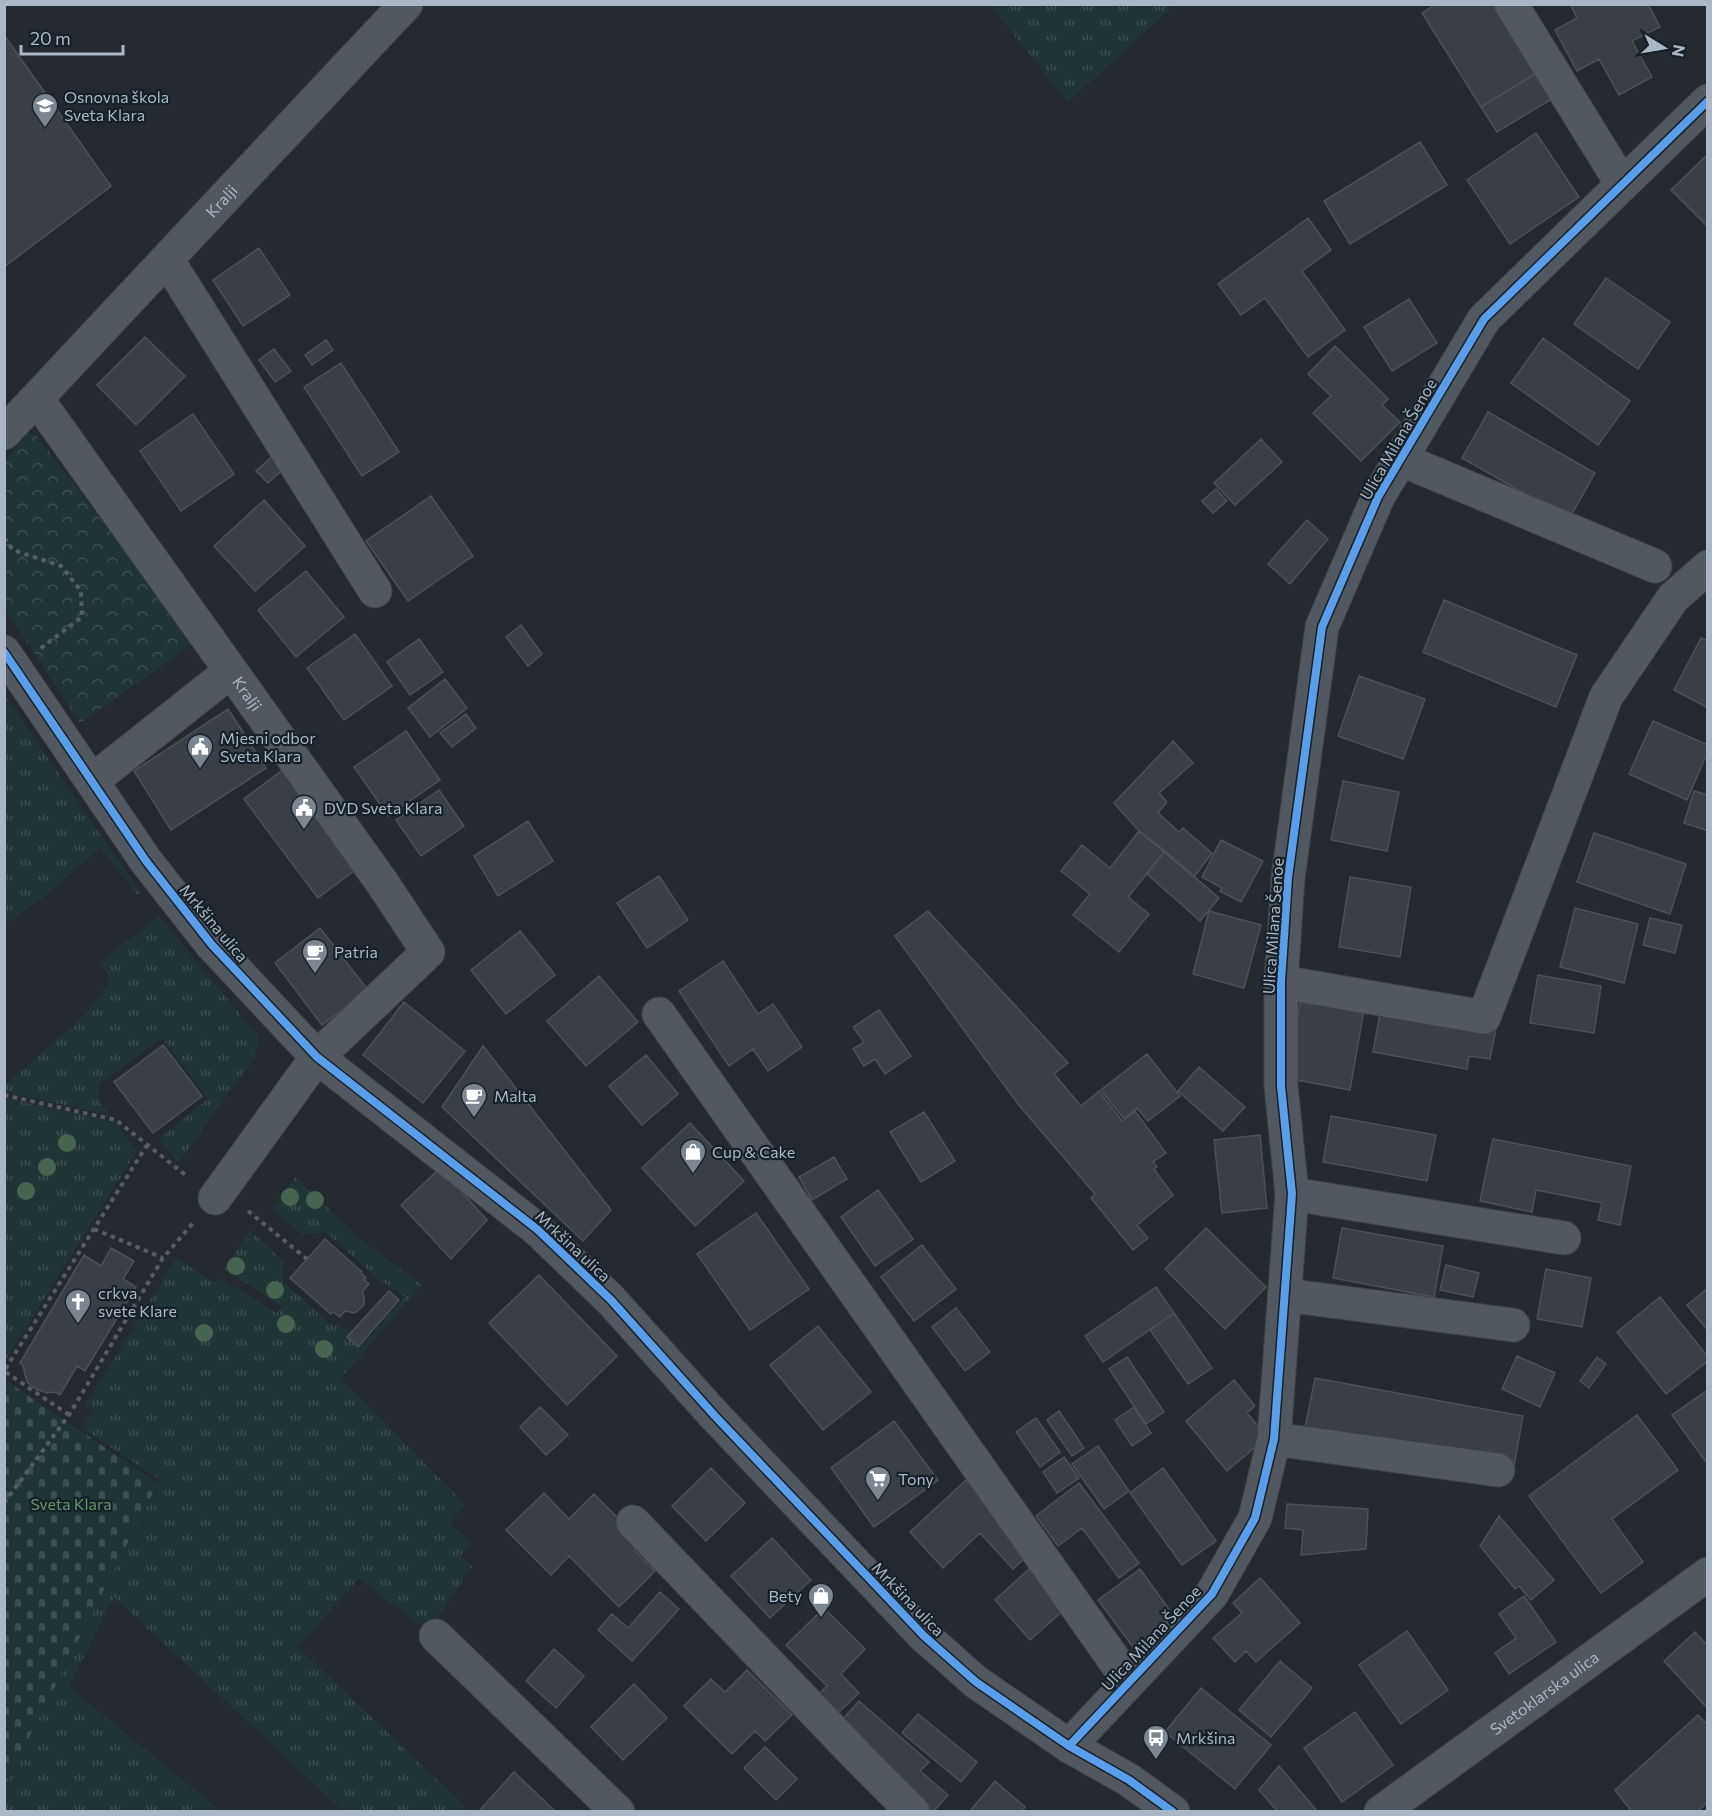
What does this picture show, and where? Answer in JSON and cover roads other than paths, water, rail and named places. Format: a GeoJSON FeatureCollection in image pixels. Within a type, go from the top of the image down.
{"type":"FeatureCollection","features":[{"type":"Feature","properties":{"kind":"street","name":"Kralji"},"geometry":{"type":"LineString","coordinates":[[4,433],[168,261],[406,4]]}},
{"type":"Feature","properties":{"kind":"street"},"geometry":{"type":"LineString","coordinates":[[1511,4],[1622,184]]}},
{"type":"Feature","properties":{"kind":"street","name":"Ulica Milana Šenoe"},"geometry":{"type":"LineString","coordinates":[[1069,1746],[1212,1594],[1255,1518],[1274,1439],[1292,1194],[1281,1086],[1281,982],[1288,878],[1322,627],[1378,496],[1484,319],[1707,101]]}},
{"type":"Feature","properties":{"kind":"street"},"geometry":{"type":"LineString","coordinates":[[168,261],[375,591]]}},
{"type":"Feature","properties":{"kind":"street","name":"Kralji"},"geometry":{"type":"LineString","coordinates":[[37,399],[383,884],[428,952],[317,1057]]}},
{"type":"Feature","properties":{"kind":"street"},"geometry":{"type":"LineString","coordinates":[[1400,459],[1654,566]]}},
{"type":"Feature","properties":{"kind":"street","name":"Ulica Milana Šenoe"},"geometry":{"type":"LineString","coordinates":[[1281,982],[1484,1017],[1606,697],[1673,598],[1707,567]]}},
{"type":"Feature","properties":{"kind":"street","name":"Mrkšina ulica"},"geometry":{"type":"LineString","coordinates":[[19,653],[92,781],[146,861],[212,945],[317,1057],[538,1230],[611,1300],[716,1416],[924,1636],[976,1682],[1069,1746],[1129,1780],[1173,1812]]}},
{"type":"Feature","properties":{"kind":"street"},"geometry":{"type":"LineString","coordinates":[[92,781],[231,671]]}},
{"type":"Feature","properties":{"kind":"street"},"geometry":{"type":"LineString","coordinates":[[659,1014],[1129,1681]]}},
{"type":"Feature","properties":{"kind":"street"},"geometry":{"type":"LineString","coordinates":[[219,1194],[317,1057]]}},
{"type":"Feature","properties":{"kind":"street"},"geometry":{"type":"LineString","coordinates":[[1292,1194],[1564,1238]]}},
{"type":"Feature","properties":{"kind":"street"},"geometry":{"type":"LineString","coordinates":[[1285,1295],[1513,1324]]}},
{"type":"Feature","properties":{"kind":"street"},"geometry":{"type":"LineString","coordinates":[[1274,1439],[1498,1470]]}},
{"type":"Feature","properties":{"kind":"street"},"geometry":{"type":"LineString","coordinates":[[633,1522],[913,1812]]}},
{"type":"Feature","properties":{"kind":"street","name":"Svetoklarska ulica"},"geometry":{"type":"LineString","coordinates":[[1381,1812],[1707,1574]]}},
{"type":"Feature","properties":{"kind":"street"},"geometry":{"type":"LineString","coordinates":[[436,1636],[618,1812]]}},
{"type":"Feature","properties":{"kind":"place","name":"Osnovna škola Sveta Klara"},"geometry":{"type":"Point","coordinates":[45,129]}},
{"type":"Feature","properties":{"kind":"place","name":"Mjesni odbor Sveta Klara"},"geometry":{"type":"Point","coordinates":[200,770]}},
{"type":"Feature","properties":{"kind":"place","name":"DVD Sveta Klara"},"geometry":{"type":"Point","coordinates":[304,831]}},
{"type":"Feature","properties":{"kind":"place","name":"Patria"},"geometry":{"type":"Point","coordinates":[315,975]}},
{"type":"Feature","properties":{"kind":"place","name":"Malta"},"geometry":{"type":"Point","coordinates":[474,1119]}},
{"type":"Feature","properties":{"kind":"place","name":"Cup & Cake"},"geometry":{"type":"Point","coordinates":[693,1175]}},
{"type":"Feature","properties":{"kind":"place","name":"crkva svete Klare"},"geometry":{"type":"Point","coordinates":[78,1325]}},
{"type":"Feature","properties":{"kind":"place","name":"Tony"},"geometry":{"type":"Point","coordinates":[878,1502]}},
{"type":"Feature","properties":{"kind":"place","name":"Bety"},"geometry":{"type":"Point","coordinates":[821,1619]}},
{"type":"Feature","properties":{"kind":"place","name":"Mrkšina"},"geometry":{"type":"Point","coordinates":[1156,1761]}},
{"type":"Feature","properties":{"kind":"park label","name":"Sveta Klara"},"geometry":{"type":"Point","coordinates":[71,1504]}}]}
